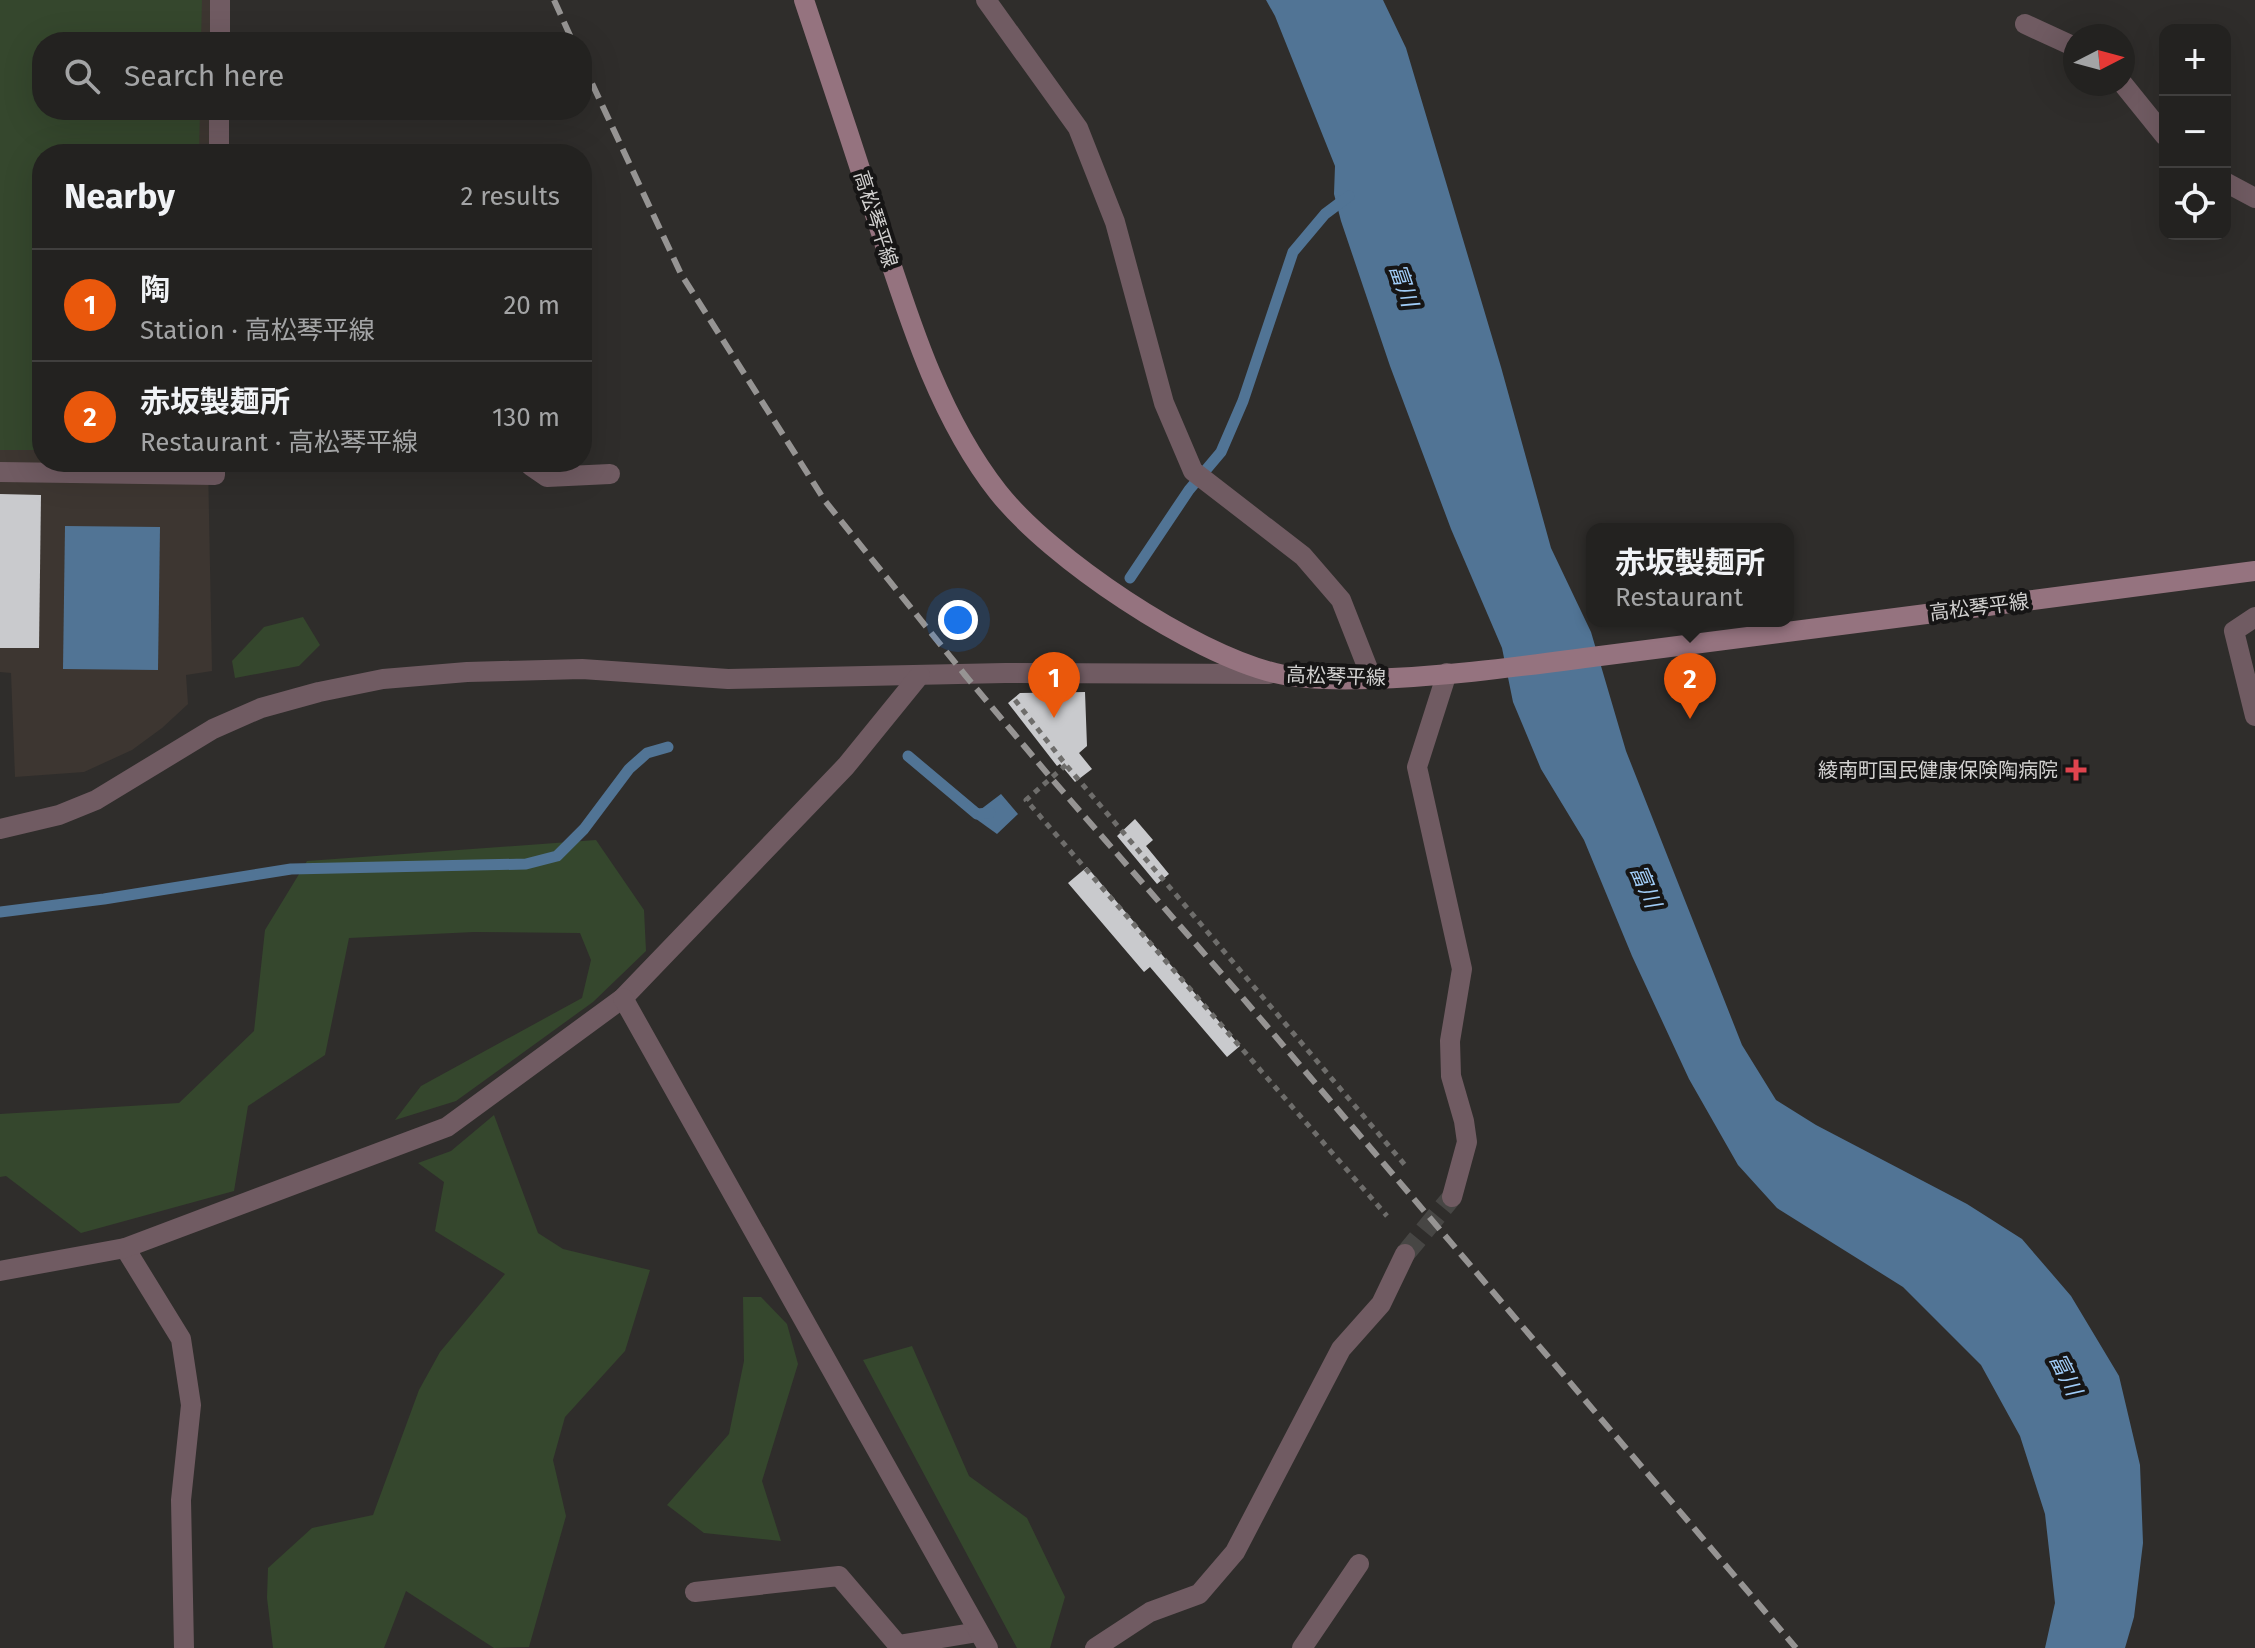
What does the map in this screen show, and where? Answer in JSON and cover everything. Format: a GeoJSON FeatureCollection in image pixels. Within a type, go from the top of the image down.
{"type":"FeatureCollection","features":[{"type":"Feature","properties":{"kind":"main road","name":"高松琴平線"},"geometry":{"type":"LineString","coordinates":[[804,0],[921,354],[965,441],[998,492],[1038,533],[1125,599],[1169,627],[1229,657],[1277,674],[1339,679],[1447,673],[2255,571]]}},
{"type":"Feature","properties":{"kind":"street"},"geometry":{"type":"LineString","coordinates":[[220,0],[220,32]]}},
{"type":"Feature","properties":{"kind":"street"},"geometry":{"type":"LineString","coordinates":[[986,0],[1078,128],[1115,222],[1164,403],[1200,476],[1303,556],[1341,600],[1372,679]]}},
{"type":"Feature","properties":{"kind":"street"},"geometry":{"type":"LineString","coordinates":[[2025,24],[2063,41]]}},
{"type":"Feature","properties":{"kind":"street"},"geometry":{"type":"LineString","coordinates":[[2133,96],[2159,129]]}},
{"type":"Feature","properties":{"kind":"street"},"geometry":{"type":"LineString","coordinates":[[219,120],[219,144]]}},
{"type":"Feature","properties":{"kind":"street"},"geometry":{"type":"LineString","coordinates":[[2231,185],[2255,198]]}},
{"type":"Feature","properties":{"kind":"street"},"geometry":{"type":"LineString","coordinates":[[0,472],[215,475],[215,472]]}},
{"type":"Feature","properties":{"kind":"street"},"geometry":{"type":"LineString","coordinates":[[540,472],[547,477],[610,474]]}},
{"type":"Feature","properties":{"kind":"street"},"geometry":{"type":"LineString","coordinates":[[2255,617],[2234,631],[2255,716]]}},
{"type":"Feature","properties":{"kind":"street"},"geometry":{"type":"LineString","coordinates":[[0,829],[59,815],[96,800],[213,729],[261,708],[383,679],[467,672],[569,669],[728,679],[1005,673],[1277,674]]}},
{"type":"Feature","properties":{"kind":"street"},"geometry":{"type":"LineString","coordinates":[[1447,673],[1417,767],[1462,969],[1450,1041],[1451,1076],[1467,1142],[1452,1197]]}},
{"type":"Feature","properties":{"kind":"street"},"geometry":{"type":"LineString","coordinates":[[0,1271],[125,1248],[447,1127],[623,998],[846,766],[920,675]]}},
{"type":"Feature","properties":{"kind":"street"},"geometry":{"type":"LineString","coordinates":[[623,998],[983,1640],[898,1645],[839,1576],[695,1592]]}},
{"type":"Feature","properties":{"kind":"street"},"geometry":{"type":"LineString","coordinates":[[125,1248],[181,1339],[191,1405],[181,1500],[184,1648]]}},
{"type":"Feature","properties":{"kind":"street"},"geometry":{"type":"LineString","coordinates":[[1095,1648],[1150,1612],[1199,1594],[1235,1552],[1341,1349],[1381,1304],[1405,1254]]}},
{"type":"Feature","properties":{"kind":"street"},"geometry":{"type":"LineString","coordinates":[[1302,1648],[1359,1564]]}},
{"type":"Feature","properties":{"kind":"path"},"geometry":{"type":"LineString","coordinates":[[1005,673],[1015,702],[1066,765],[1405,1165]]}},
{"type":"Feature","properties":{"kind":"path"},"geometry":{"type":"LineString","coordinates":[[1066,765],[1026,800],[1387,1216]]}},
{"type":"Feature","properties":{"kind":"shaded area"},"geometry":{"type":"Polygon","coordinates":[[[0,0],[211,0],[211,32],[32,32],[32,120],[210,120],[210,144],[32,144],[32,472],[208,472],[212,671],[186,675],[188,704],[132,750],[84,772],[15,777],[11,673],[0,672],[0,0]]]}},
{"type":"Feature","properties":{"kind":"green space"},"geometry":{"type":"Polygon","coordinates":[[[0,0],[202,0],[201,32],[32,32],[32,120],[200,120],[199,144],[32,144],[32,450],[0,450],[0,0]]]}},
{"type":"Feature","properties":{"kind":"green space"},"geometry":{"type":"Polygon","coordinates":[[[303,617],[320,645],[299,666],[235,678],[232,661],[264,627],[303,617]]]}},
{"type":"Feature","properties":{"kind":"green space"},"geometry":{"type":"Polygon","coordinates":[[[596,840],[644,910],[646,951],[593,1002],[456,1101],[395,1120],[421,1086],[582,998],[591,960],[580,933],[474,932],[349,938],[325,1055],[248,1106],[234,1191],[81,1233],[6,1176],[0,1177],[0,1114],[179,1103],[254,1031],[265,930],[307,861],[596,840]]]}},
{"type":"Feature","properties":{"kind":"green space"},"geometry":{"type":"Polygon","coordinates":[[[494,1115],[538,1233],[563,1249],[650,1270],[625,1351],[565,1417],[553,1460],[566,1516],[529,1647],[494,1648],[406,1591],[384,1648],[273,1648],[267,1598],[268,1568],[312,1528],[373,1515],[419,1390],[440,1352],[505,1274],[435,1231],[444,1182],[418,1163],[451,1151],[494,1115]]]}},
{"type":"Feature","properties":{"kind":"green space"},"geometry":{"type":"Polygon","coordinates":[[[743,1297],[761,1297],[787,1324],[798,1364],[762,1481],[781,1541],[704,1533],[667,1505],[729,1434],[744,1361],[743,1297]]]}},
{"type":"Feature","properties":{"kind":"green space"},"geometry":{"type":"Polygon","coordinates":[[[912,1346],[969,1476],[1027,1518],[1065,1597],[1050,1648],[1017,1648],[863,1360],[912,1346]]]}},
{"type":"Feature","properties":{"kind":"water","name":"富川"},"geometry":{"type":"Polygon","coordinates":[[[1266,0],[1383,0],[1406,48],[1551,548],[1591,632],[1626,751],[1742,1045],[1776,1100],[1816,1125],[1967,1204],[2022,1239],[2071,1296],[2119,1376],[2140,1465],[2143,1543],[2134,1617],[2125,1648],[2045,1648],[2055,1603],[2045,1514],[2020,1436],[1981,1365],[1903,1287],[1777,1208],[1738,1165],[1689,1079],[1632,956],[1584,840],[1541,769],[1513,702],[1502,648],[1451,529],[1390,366],[1341,221],[1334,194],[1335,166],[1266,0]]]}},
{"type":"Feature","properties":{"kind":"water"},"geometry":{"type":"Polygon","coordinates":[[[65,526],[160,527],[158,670],[63,669],[65,526]]]}},
{"type":"Feature","properties":{"kind":"water"},"geometry":{"type":"Polygon","coordinates":[[[1001,794],[1018,814],[997,834],[972,816],[1001,794]]]}},
{"type":"Feature","properties":{"kind":"building"},"geometry":{"type":"Polygon","coordinates":[[[0,494],[41,495],[39,648],[0,648],[0,494]]]}},
{"type":"Feature","properties":{"kind":"building"},"geometry":{"type":"Polygon","coordinates":[[[1085,692],[1087,746],[1079,753],[1092,769],[1075,782],[1060,764],[1057,766],[1008,703],[1020,693],[1085,692]]]}},
{"type":"Feature","properties":{"kind":"building"},"geometry":{"type":"Polygon","coordinates":[[[1135,819],[1153,840],[1146,846],[1169,874],[1157,884],[1117,836],[1135,819]]]}},
{"type":"Feature","properties":{"kind":"building"},"geometry":{"type":"Polygon","coordinates":[[[1087,867],[1240,1046],[1227,1057],[1150,967],[1144,972],[1068,883],[1087,867]]]}},
{"type":"Feature","properties":{"kind":"waterway"},"geometry":{"type":"LineString","coordinates":[[1130,578],[1189,490],[1221,452],[1243,401],[1293,252],[1325,214],[1349,196]]}},
{"type":"Feature","properties":{"kind":"waterway"},"geometry":{"type":"LineString","coordinates":[[0,912],[291,869],[526,864],[557,856],[584,829],[629,769],[647,753],[668,747]]}},
{"type":"Feature","properties":{"kind":"waterway"},"geometry":{"type":"LineString","coordinates":[[908,756],[977,814],[990,813]]}},
{"type":"Feature","properties":{"kind":"tunnel"},"geometry":{"type":"LineString","coordinates":[[1405,1254],[1452,1197]]}},
{"type":"Feature","properties":{"kind":"railway"},"geometry":{"type":"LineString","coordinates":[[554,0],[568,32]]}},
{"type":"Feature","properties":{"kind":"railway"},"geometry":{"type":"LineString","coordinates":[[592,83],[681,274],[825,501],[1051,778],[1242,997],[1796,1648]]}},
{"type":"Feature","properties":{"kind":"place","name":"陶"},"geometry":{"type":"Point","coordinates":[1054,718]}},
{"type":"Feature","properties":{"kind":"place","name":"赤坂製麺所"},"geometry":{"type":"Point","coordinates":[1690,719]}},
{"type":"Feature","properties":{"kind":"place","name":"綾南町国民健康保険陶病院"},"geometry":{"type":"Point","coordinates":[2076,770]}}]}
